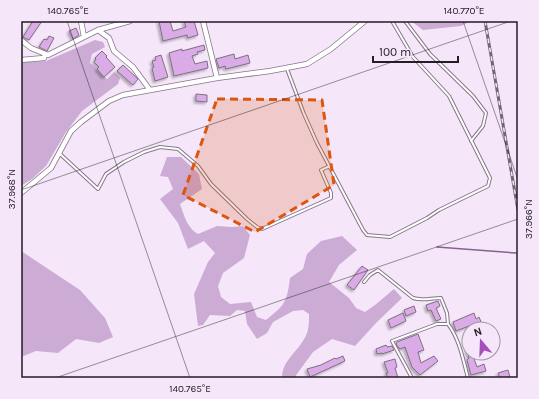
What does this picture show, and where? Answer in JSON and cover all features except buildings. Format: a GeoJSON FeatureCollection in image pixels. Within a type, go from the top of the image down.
{"type":"FeatureCollection","features":[{"type":"Feature","properties":{"kind":"street"},"geometry":{"type":"LineString","coordinates":[[81,21],[84,37]]}},
{"type":"Feature","properties":{"kind":"street"},"geometry":{"type":"LineString","coordinates":[[21,40],[31,48],[48,55],[98,30],[128,21]]}},
{"type":"Feature","properties":{"kind":"street"},"geometry":{"type":"LineString","coordinates":[[203,21],[217,78]]}},
{"type":"Feature","properties":{"kind":"street"},"geometry":{"type":"LineString","coordinates":[[21,193],[50,168],[71,131],[80,122],[108,101],[123,95],[150,90],[308,64],[331,49],[365,21]]}},
{"type":"Feature","properties":{"kind":"street"},"geometry":{"type":"LineString","coordinates":[[98,30],[109,38],[114,51],[134,67],[150,90]]}},
{"type":"Feature","properties":{"kind":"street"},"geometry":{"type":"LineString","coordinates":[[21,60],[44,58],[44,54]]}},
{"type":"Feature","properties":{"kind":"lane"},"geometry":{"type":"LineString","coordinates":[[287,68],[304,114],[317,143],[367,235],[390,237],[427,218],[439,210],[488,186],[490,178],[449,96],[439,84],[429,76],[413,56],[392,21]]}},
{"type":"Feature","properties":{"kind":"lane"},"geometry":{"type":"LineString","coordinates":[[405,21],[430,54],[473,96],[486,113],[483,126],[472,141]]}},
{"type":"Feature","properties":{"kind":"lane"},"geometry":{"type":"LineString","coordinates":[[59,153],[98,189],[106,174],[124,162],[144,152],[160,147],[178,149],[198,166],[211,184],[247,219],[262,229],[331,198],[331,193],[321,170],[330,166]]}},
{"type":"Feature","properties":{"kind":"lane"},"geometry":{"type":"LineString","coordinates":[[364,282],[370,275],[378,270],[413,298],[419,300],[441,298],[447,313],[448,324],[459,345],[468,378]]}},
{"type":"Feature","properties":{"kind":"lane"},"geometry":{"type":"LineString","coordinates":[[412,378],[392,341],[438,324],[448,324]]}},
{"type":"Feature","properties":{"kind":"highlighted area"},"geometry":{"type":"Polygon","coordinates":[[[217,99],[322,100],[334,185],[255,232],[183,195],[217,99]]]}},
{"type":"Feature","properties":{"kind":"shaded area"},"geometry":{"type":"Polygon","coordinates":[[[411,21],[471,21],[461,26],[423,30],[411,21]]]}},
{"type":"Feature","properties":{"kind":"shaded area"},"geometry":{"type":"Polygon","coordinates":[[[95,40],[103,42],[105,47],[92,54],[90,63],[107,79],[114,72],[120,78],[118,84],[82,111],[66,132],[46,166],[32,179],[21,186],[21,62],[46,61],[95,40]]]}},
{"type":"Feature","properties":{"kind":"shaded area"},"geometry":{"type":"Polygon","coordinates":[[[167,157],[181,157],[199,174],[202,189],[180,204],[186,221],[194,231],[198,234],[217,226],[243,226],[250,235],[244,258],[223,273],[218,286],[221,297],[230,304],[251,302],[257,317],[266,320],[284,302],[288,293],[290,278],[303,269],[307,254],[321,241],[342,236],[357,250],[339,265],[329,282],[349,298],[356,308],[365,312],[394,289],[402,298],[355,346],[332,339],[313,352],[294,378],[282,378],[285,365],[301,345],[307,333],[309,326],[309,314],[303,310],[293,311],[273,322],[267,333],[257,339],[247,324],[245,311],[237,310],[230,316],[210,315],[203,325],[198,326],[194,294],[208,262],[215,253],[204,241],[188,249],[178,223],[160,199],[173,189],[168,177],[160,176],[167,157]]]}},
{"type":"Feature","properties":{"kind":"shaded area"},"geometry":{"type":"Polygon","coordinates":[[[21,251],[80,290],[105,318],[113,337],[99,343],[76,339],[58,353],[36,351],[21,357],[21,251]]]}},
{"type":"Feature","properties":{"kind":"waterway"},"geometry":{"type":"LineString","coordinates":[[437,247],[516,253]]}},
{"type":"Feature","properties":{"kind":"railway"},"geometry":{"type":"LineString","coordinates":[[485,21],[518,210]]}}]}
